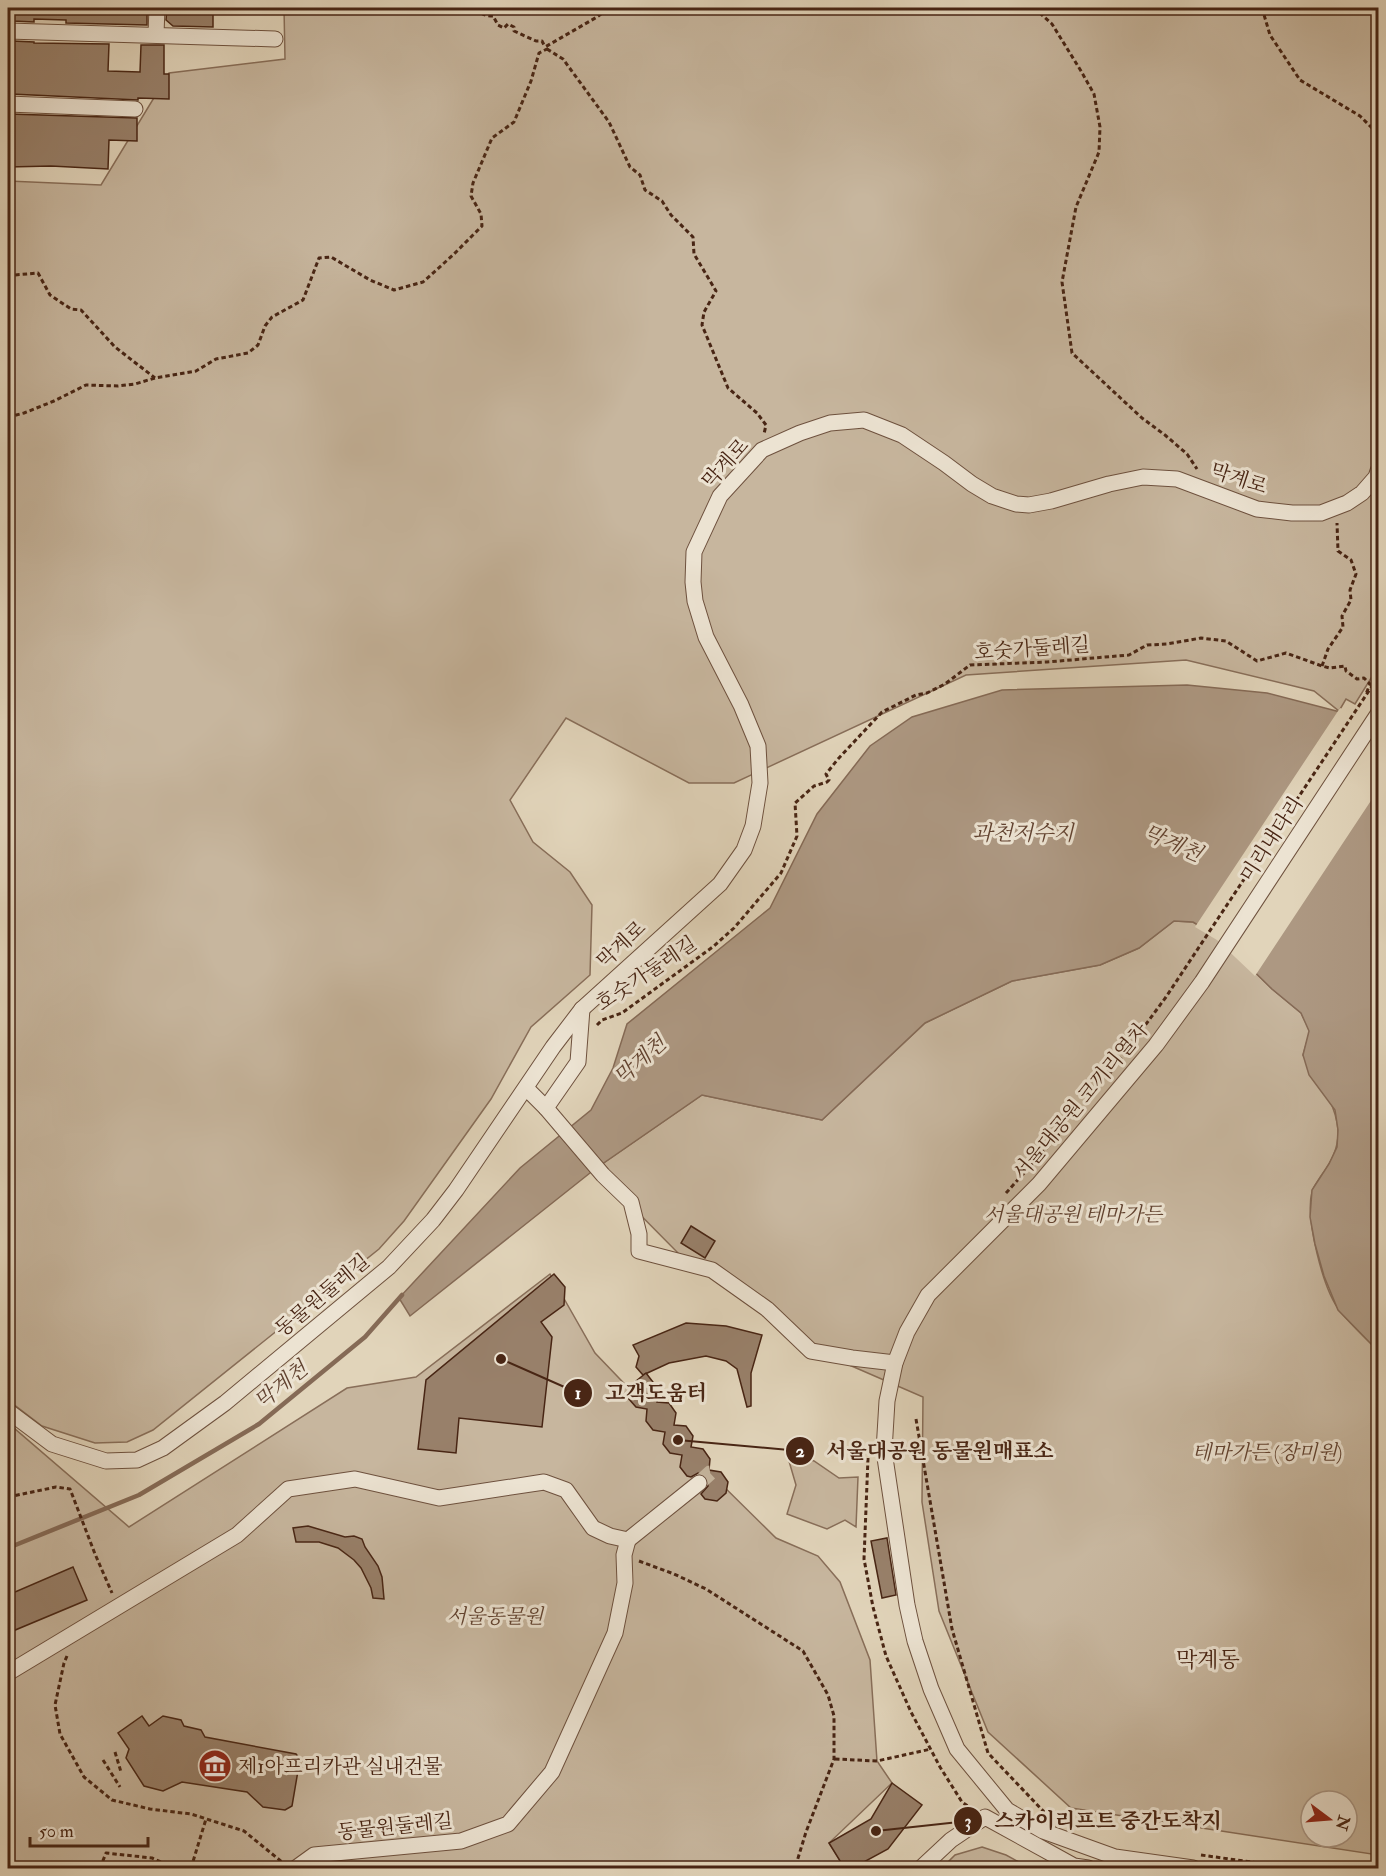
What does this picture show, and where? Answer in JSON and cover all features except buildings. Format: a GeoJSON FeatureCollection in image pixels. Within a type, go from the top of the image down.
{"type":"FeatureCollection","features":[{"type":"Feature","properties":{"kind":"street"},"geometry":{"type":"LineString","coordinates":[[156,8],[156,34]]}},
{"type":"Feature","properties":{"kind":"street"},"geometry":{"type":"LineString","coordinates":[[8,31],[275,39]]}},
{"type":"Feature","properties":{"kind":"street"},"geometry":{"type":"LineString","coordinates":[[8,104],[135,109]]}},
{"type":"Feature","properties":{"kind":"street","name":"막계로"},"geometry":{"type":"LineString","coordinates":[[582,1009],[720,884],[744,850],[753,826],[760,783],[758,746],[741,705],[706,637],[695,601],[693,582],[694,552],[720,496],[762,450],[830,423],[864,420],[902,435],[992,496],[1016,504],[1029,505],[1143,477],[1177,479],[1257,509],[1292,513],[1321,513],[1348,502],[1362,493],[1376,477],[1378,471]]}},
{"type":"Feature","properties":{"kind":"street","name":"미리내다리"},"geometry":{"type":"LineString","coordinates":[[1202,982],[1377,716]]}},
{"type":"Feature","properties":{"kind":"street","name":"서울대공원 코끼리열차"},"geometry":{"type":"LineString","coordinates":[[1193,1861],[1115,1857],[1043,1831],[1007,1810],[957,1749],[931,1689],[915,1641],[907,1605],[884,1451],[886,1401],[895,1363],[906,1332],[928,1294],[1054,1168],[1156,1045],[1202,982]]}},
{"type":"Feature","properties":{"kind":"street"},"geometry":{"type":"LineString","coordinates":[[550,1112],[578,1062],[582,1009]]}},
{"type":"Feature","properties":{"kind":"street","name":"동물원둘레길"},"geometry":{"type":"LineString","coordinates":[[8,1411],[52,1444],[106,1461],[137,1460],[163,1448],[225,1403],[389,1267],[433,1220],[456,1190],[553,1047],[582,1009]]}},
{"type":"Feature","properties":{"kind":"street"},"geometry":{"type":"LineString","coordinates":[[526,1088],[550,1112],[603,1175],[631,1202],[639,1234],[639,1251],[712,1270],[767,1309],[811,1351],[895,1363]]}},
{"type":"Feature","properties":{"kind":"street"},"geometry":{"type":"LineString","coordinates":[[8,1673],[237,1535],[288,1489],[355,1479],[439,1498],[544,1482],[566,1490],[593,1528],[610,1536],[628,1540],[699,1483]]}},
{"type":"Feature","properties":{"kind":"street","name":"동물원둘레길"},"geometry":{"type":"LineString","coordinates":[[296,1869],[314,1855],[462,1841],[508,1824],[552,1772],[615,1633],[625,1583],[624,1555],[628,1540]]}},
{"type":"Feature","properties":{"kind":"street"},"geometry":{"type":"LineString","coordinates":[[921,1869],[951,1839],[985,1817],[1074,1866],[1088,1869]]}},
{"type":"Feature","properties":{"kind":"path"},"geometry":{"type":"LineString","coordinates":[[476,8],[486,16],[493,16],[498,25],[504,28],[508,24],[511,25],[514,31],[542,41],[546,48],[563,59],[609,122],[630,167],[640,175],[645,190],[662,201],[670,215],[693,237],[694,254],[716,291],[704,312],[702,325],[728,388],[758,413],[765,425],[762,450]]}},
{"type":"Feature","properties":{"kind":"path"},"geometry":{"type":"LineString","coordinates":[[8,417],[54,401],[86,385],[135,384],[196,371],[216,359],[248,353],[258,345],[265,326],[272,317],[303,300],[319,258],[331,256],[370,280],[394,290],[423,282],[482,226],[481,214],[471,196],[473,183],[492,138],[514,122],[531,81],[539,53],[609,8]]}},
{"type":"Feature","properties":{"kind":"path"},"geometry":{"type":"LineString","coordinates":[[1034,8],[1052,24],[1094,94],[1100,126],[1099,152],[1076,207],[1062,282],[1072,353],[1142,418],[1187,454],[1213,493]]}},
{"type":"Feature","properties":{"kind":"path"},"geometry":{"type":"LineString","coordinates":[[1262,8],[1270,35],[1300,80],[1360,116],[1378,134]]}},
{"type":"Feature","properties":{"kind":"path"},"geometry":{"type":"LineString","coordinates":[[8,273],[14,275],[38,273],[50,295],[71,309],[81,310],[115,347],[155,378]]}},
{"type":"Feature","properties":{"kind":"path"},"geometry":{"type":"LineString","coordinates":[[1322,666],[1328,649],[1343,627],[1342,616],[1351,600],[1350,590],[1356,574],[1351,560],[1338,551],[1337,524],[1348,502]]}},
{"type":"Feature","properties":{"kind":"path","name":"호숫가둘레길"},"geometry":{"type":"LineString","coordinates":[[579,1040],[602,1020],[622,1012],[714,946],[734,928],[781,873],[797,836],[795,803],[814,786],[829,780],[826,774],[882,712],[945,684],[970,665],[1047,662],[1129,655],[1147,645],[1201,638],[1226,640],[1257,662],[1286,653],[1330,668],[1345,666],[1346,671],[1357,679],[1364,678],[1370,684],[1360,706]]}},
{"type":"Feature","properties":{"kind":"path","name":"미리내다리"},"geometry":{"type":"LineString","coordinates":[[1107,1077],[1166,997],[1378,677]]}},
{"type":"Feature","properties":{"kind":"path"},"geometry":{"type":"LineString","coordinates":[[1001,1199],[1062,1131]]}},
{"type":"Feature","properties":{"kind":"path"},"geometry":{"type":"LineString","coordinates":[[916,1419],[952,1629],[988,1753],[1050,1819]]}},
{"type":"Feature","properties":{"kind":"path"},"geometry":{"type":"LineString","coordinates":[[868,1455],[864,1559],[873,1607],[886,1656],[911,1712],[962,1802],[985,1817]]}},
{"type":"Feature","properties":{"kind":"path"},"geometry":{"type":"LineString","coordinates":[[8,1497],[56,1487],[70,1490],[94,1554],[118,1605]]}},
{"type":"Feature","properties":{"kind":"path"},"geometry":{"type":"LineString","coordinates":[[624,1555],[706,1589],[803,1651],[828,1695],[834,1716],[834,1759],[806,1832],[795,1869]]}},
{"type":"Feature","properties":{"kind":"path"},"geometry":{"type":"LineString","coordinates":[[68,1654],[55,1705],[60,1734],[84,1777],[112,1800],[150,1809],[191,1814],[244,1831],[280,1860],[287,1869]]}},
{"type":"Feature","properties":{"kind":"path"},"geometry":{"type":"LineString","coordinates":[[834,1759],[877,1761],[931,1749]]}},
{"type":"Feature","properties":{"kind":"path"},"geometry":{"type":"LineString","coordinates":[[115,1752],[121,1772]]}},
{"type":"Feature","properties":{"kind":"path"},"geometry":{"type":"LineString","coordinates":[[103,1760],[120,1787]]}},
{"type":"Feature","properties":{"kind":"path"},"geometry":{"type":"LineString","coordinates":[[192,1869],[206,1819]]}},
{"type":"Feature","properties":{"kind":"path"},"geometry":{"type":"LineString","coordinates":[[100,1869],[106,1853],[152,1858],[175,1869]]}},
{"type":"Feature","properties":{"kind":"path"},"geometry":{"type":"LineString","coordinates":[[1193,1861],[1294,1869]]}},
{"type":"Feature","properties":{"kind":"path"},"geometry":{"type":"LineString","coordinates":[[735,1869],[746,1869]]}},
{"type":"Feature","properties":{"kind":"green space"},"geometry":{"type":"Polygon","coordinates":[[[284,8],[1378,8],[1376,387],[1378,399],[1378,667],[1355,704],[1346,699],[1339,711],[1314,691],[1186,660],[966,675],[734,783],[689,783],[566,718],[510,800],[533,842],[570,872],[592,905],[590,975],[531,1027],[491,1099],[404,1221],[379,1249],[153,1430],[127,1442],[95,1443],[42,1426],[8,1400],[8,181],[101,185],[169,73],[285,59],[284,8]]]}},
{"type":"Feature","properties":{"kind":"green space","name":"서울대공원 테마가든"},"geometry":{"type":"Polygon","coordinates":[[[1174,921],[1193,922],[1219,937],[1272,989],[1301,1013],[1310,1031],[1303,1055],[1334,1110],[1338,1130],[1334,1154],[1313,1190],[1310,1204],[1313,1236],[1327,1287],[1334,1301],[1340,1311],[1378,1351],[1378,1855],[1339,1849],[1359,1849],[1359,1789],[1299,1789],[1299,1843],[1071,1808],[988,1732],[939,1611],[922,1502],[923,1397],[824,1354],[678,1253],[595,1169],[702,1095],[822,1120],[925,1023],[1012,981],[1100,965],[1139,948],[1174,921]]]}},
{"type":"Feature","properties":{"kind":"green space","name":"서울동물원"},"geometry":{"type":"Polygon","coordinates":[[[550,1274],[595,1353],[776,1538],[818,1556],[840,1582],[870,1660],[877,1761],[892,1783],[829,1843],[845,1868],[8,1868],[8,1423],[129,1527],[347,1388],[416,1377],[550,1274]]]}},
{"type":"Feature","properties":{"kind":"green space"},"geometry":{"type":"Polygon","coordinates":[[[786,1451],[814,1461],[839,1478],[858,1477],[856,1527],[845,1520],[827,1529],[787,1514],[796,1485],[786,1451]]]}},
{"type":"Feature","properties":{"kind":"green space"},"geometry":{"type":"Polygon","coordinates":[[[982,1847],[1006,1855],[1030,1868],[942,1868],[955,1855],[982,1847]]]}},
{"type":"Feature","properties":{"kind":"water","name":"과천저수지"},"geometry":{"type":"Polygon","coordinates":[[[1187,685],[1267,693],[1344,713],[1378,737],[1378,1351],[1338,1310],[1324,1276],[1315,1244],[1310,1217],[1312,1190],[1337,1147],[1338,1130],[1335,1110],[1309,1075],[1303,1055],[1309,1031],[1301,1013],[1272,989],[1219,937],[1193,922],[1174,921],[1139,948],[1100,965],[1012,981],[925,1023],[822,1120],[702,1095],[595,1169],[410,1316],[399,1298],[520,1168],[591,1110],[613,1068],[627,1024],[770,908],[817,814],[870,746],[912,717],[1002,690],[1187,685]]]}},
{"type":"Feature","properties":{"kind":"pier"},"geometry":{"type":"Polygon","coordinates":[[[1340,708],[1378,733],[1378,790],[1255,976],[1217,940],[1195,927],[1340,708]]]}},
{"type":"Feature","properties":{"kind":"waterway","name":"막계천"},"geometry":{"type":"LineString","coordinates":[[8,1548],[139,1495],[259,1424],[365,1337],[402,1295]]}},
{"type":"Feature","properties":{"kind":"tunnel"},"geometry":{"type":"LineString","coordinates":[[699,1483],[710,1473],[718,1472]]}},
{"type":"Feature","properties":{"kind":"place","name":"고객도움터"},"geometry":{"type":"Point","coordinates":[501,1359]}},
{"type":"Feature","properties":{"kind":"place","name":"서울대공원 동물원매표소"},"geometry":{"type":"Point","coordinates":[678,1440]}},
{"type":"Feature","properties":{"kind":"place","name":"제1아프리카관 실내건물"},"geometry":{"type":"Point","coordinates":[215,1766]}},
{"type":"Feature","properties":{"kind":"place","name":"스카이리프트 중간도착지"},"geometry":{"type":"Point","coordinates":[876,1831]}},
{"type":"Feature","properties":{"kind":"district","name":"막계동"},"geometry":{"type":"Point","coordinates":[1208,1659]}},
{"type":"Feature","properties":{"kind":"park label","name":"테마가든 (장미원)"},"geometry":{"type":"Point","coordinates":[1267,1452]}}]}
